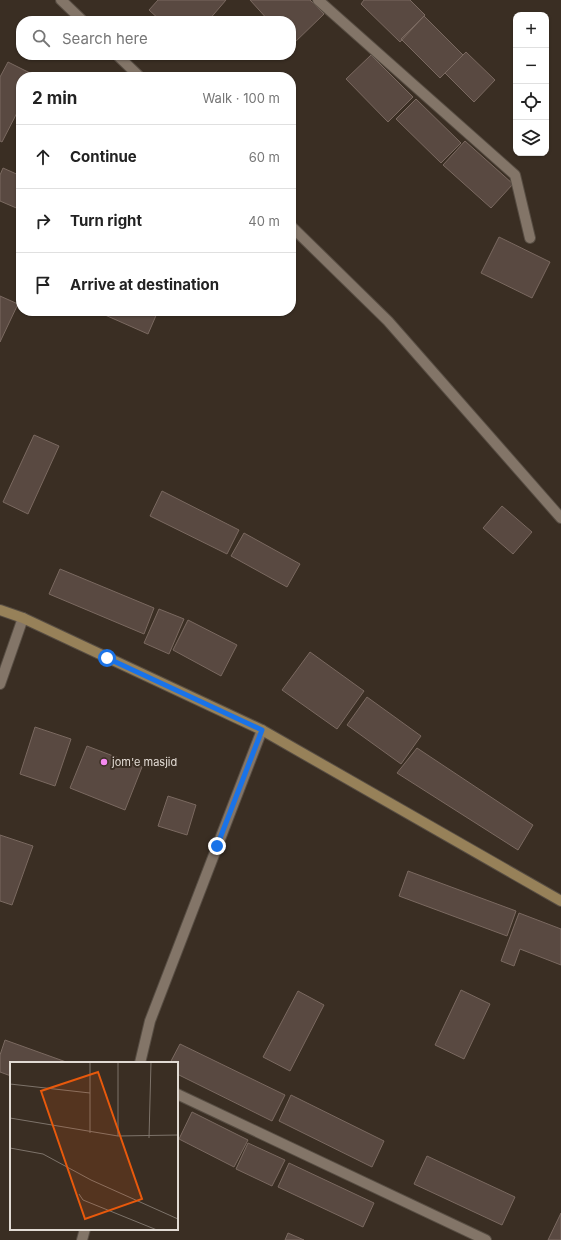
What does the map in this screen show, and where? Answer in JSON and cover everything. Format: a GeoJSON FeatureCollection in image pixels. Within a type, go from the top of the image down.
{"type":"FeatureCollection","features":[{"type":"Feature","properties":{"kind":"street"},"geometry":{"type":"LineString","coordinates":[[61,0],[78,16]]}},
{"type":"Feature","properties":{"kind":"street"},"geometry":{"type":"LineString","coordinates":[[318,0],[515,175],[530,238]]}},
{"type":"Feature","properties":{"kind":"street"},"geometry":{"type":"LineString","coordinates":[[122,60],[135,72]]}},
{"type":"Feature","properties":{"kind":"street"},"geometry":{"type":"LineString","coordinates":[[296,231],[388,321],[561,518]]}},
{"type":"Feature","properties":{"kind":"street"},"geometry":{"type":"LineString","coordinates":[[0,610],[23,618],[262,730],[561,901]]}},
{"type":"Feature","properties":{"kind":"street"},"geometry":{"type":"LineString","coordinates":[[0,684],[23,618]]}},
{"type":"Feature","properties":{"kind":"street"},"geometry":{"type":"LineString","coordinates":[[140,1062],[150,1021],[262,730]]}},
{"type":"Feature","properties":{"kind":"street"},"geometry":{"type":"LineString","coordinates":[[178,1094],[486,1240]]}},
{"type":"Feature","properties":{"kind":"street"},"geometry":{"type":"LineString","coordinates":[[82,1240],[85,1230]]}},
{"type":"Feature","properties":{"kind":"building"},"geometry":{"type":"Polygon","coordinates":[[[158,0],[226,0],[212,16],[156,16],[149,10],[158,0]]]}},
{"type":"Feature","properties":{"kind":"building"},"geometry":{"type":"Polygon","coordinates":[[[250,0],[310,0],[324,14],[296,41],[296,16],[264,16],[250,0]]]}},
{"type":"Feature","properties":{"kind":"building"},"geometry":{"type":"Polygon","coordinates":[[[364,0],[410,0],[425,15],[400,42],[361,4],[364,0]]]}},
{"type":"Feature","properties":{"kind":"building"},"geometry":{"type":"Polygon","coordinates":[[[424,16],[463,55],[440,78],[401,39],[424,16]]]}},
{"type":"Feature","properties":{"kind":"building"},"geometry":{"type":"Polygon","coordinates":[[[466,52],[495,80],[474,102],[445,73],[466,52]]]}},
{"type":"Feature","properties":{"kind":"building"},"geometry":{"type":"Polygon","coordinates":[[[371,55],[413,97],[388,122],[346,79],[371,55]]]}},
{"type":"Feature","properties":{"kind":"building"},"geometry":{"type":"Polygon","coordinates":[[[8,62],[28,72],[16,72],[16,115],[2,142],[0,141],[0,77],[8,62]]]}},
{"type":"Feature","properties":{"kind":"building"},"geometry":{"type":"Polygon","coordinates":[[[416,99],[461,143],[441,163],[396,119],[416,99]]]}},
{"type":"Feature","properties":{"kind":"building"},"geometry":{"type":"Polygon","coordinates":[[[465,141],[513,184],[491,208],[443,165],[465,141]]]}},
{"type":"Feature","properties":{"kind":"building"},"geometry":{"type":"Polygon","coordinates":[[[3,168],[16,174],[16,208],[0,201],[0,175],[3,168]]]}},
{"type":"Feature","properties":{"kind":"building"},"geometry":{"type":"Polygon","coordinates":[[[499,237],[550,262],[532,298],[481,273],[499,237]]]}},
{"type":"Feature","properties":{"kind":"building"},"geometry":{"type":"Polygon","coordinates":[[[0,296],[16,303],[16,308],[0,342],[0,296]]]}},
{"type":"Feature","properties":{"kind":"building"},"geometry":{"type":"Polygon","coordinates":[[[107,316],[156,316],[148,334],[107,316]]]}},
{"type":"Feature","properties":{"kind":"building"},"geometry":{"type":"Polygon","coordinates":[[[34,435],[59,446],[28,514],[3,502],[34,435]]]}},
{"type":"Feature","properties":{"kind":"building"},"geometry":{"type":"Polygon","coordinates":[[[162,491],[239,530],[227,554],[150,516],[162,491]]]}},
{"type":"Feature","properties":{"kind":"building"},"geometry":{"type":"Polygon","coordinates":[[[502,506],[532,532],[513,554],[483,528],[502,506]]]}},
{"type":"Feature","properties":{"kind":"building"},"geometry":{"type":"Polygon","coordinates":[[[244,533],[300,564],[287,587],[231,556],[244,533]]]}},
{"type":"Feature","properties":{"kind":"building"},"geometry":{"type":"Polygon","coordinates":[[[60,569],[154,608],[144,634],[49,594],[60,569]]]}},
{"type":"Feature","properties":{"kind":"building"},"geometry":{"type":"Polygon","coordinates":[[[159,609],[184,619],[169,654],[144,643],[159,609]]]}},
{"type":"Feature","properties":{"kind":"building"},"geometry":{"type":"Polygon","coordinates":[[[188,620],[237,645],[221,676],[173,650],[188,620]]]}},
{"type":"Feature","properties":{"kind":"building"},"geometry":{"type":"Polygon","coordinates":[[[310,652],[364,691],[337,729],[282,690],[310,652]]]}},
{"type":"Feature","properties":{"kind":"building"},"geometry":{"type":"Polygon","coordinates":[[[367,697],[421,736],[401,764],[347,725],[367,697]]]}},
{"type":"Feature","properties":{"kind":"building"},"geometry":{"type":"Polygon","coordinates":[[[35,727],[71,739],[55,786],[20,774],[35,727]]]}},
{"type":"Feature","properties":{"kind":"building"},"geometry":{"type":"Polygon","coordinates":[[[87,746],[142,767],[125,810],[70,788],[87,746]]]}},
{"type":"Feature","properties":{"kind":"building"},"geometry":{"type":"Polygon","coordinates":[[[417,748],[533,825],[518,850],[397,773],[417,748]]]}},
{"type":"Feature","properties":{"kind":"building"},"geometry":{"type":"Polygon","coordinates":[[[168,796],[196,805],[187,835],[158,826],[168,796]]]}},
{"type":"Feature","properties":{"kind":"building"},"geometry":{"type":"Polygon","coordinates":[[[0,835],[33,846],[12,905],[0,901],[0,835]]]}},
{"type":"Feature","properties":{"kind":"building"},"geometry":{"type":"Polygon","coordinates":[[[408,871],[516,911],[507,936],[399,896],[408,871]]]}},
{"type":"Feature","properties":{"kind":"building"},"geometry":{"type":"Polygon","coordinates":[[[519,913],[561,929],[561,965],[520,949],[514,966],[501,961],[519,913]]]}},
{"type":"Feature","properties":{"kind":"building"},"geometry":{"type":"Polygon","coordinates":[[[461,990],[490,1004],[464,1059],[435,1045],[461,990]]]}},
{"type":"Feature","properties":{"kind":"building"},"geometry":{"type":"Polygon","coordinates":[[[298,991],[324,1005],[290,1071],[263,1057],[298,991]]]}},
{"type":"Feature","properties":{"kind":"building"},"geometry":{"type":"Polygon","coordinates":[[[5,1040],[66,1062],[10,1062],[10,1076],[0,1072],[0,1055],[5,1040]]]}},
{"type":"Feature","properties":{"kind":"building"},"geometry":{"type":"Polygon","coordinates":[[[180,1044],[285,1095],[272,1121],[178,1074],[178,1062],[171,1062],[180,1044]]]}},
{"type":"Feature","properties":{"kind":"building"},"geometry":{"type":"Polygon","coordinates":[[[291,1095],[384,1141],[372,1167],[279,1121],[291,1095]]]}},
{"type":"Feature","properties":{"kind":"building"},"geometry":{"type":"Polygon","coordinates":[[[192,1112],[248,1140],[234,1167],[179,1139],[192,1112]]]}},
{"type":"Feature","properties":{"kind":"building"},"geometry":{"type":"Polygon","coordinates":[[[248,1143],[285,1160],[272,1186],[236,1169],[248,1143]]]}},
{"type":"Feature","properties":{"kind":"building"},"geometry":{"type":"Polygon","coordinates":[[[427,1156],[515,1197],[502,1225],[414,1184],[427,1156]]]}},
{"type":"Feature","properties":{"kind":"building"},"geometry":{"type":"Polygon","coordinates":[[[289,1163],[374,1203],[363,1227],[278,1187],[289,1163]]]}},
{"type":"Feature","properties":{"kind":"building"},"geometry":{"type":"Polygon","coordinates":[[[561,1213],[561,1240],[548,1240],[561,1213]]]}},
{"type":"Feature","properties":{"kind":"building"},"geometry":{"type":"Polygon","coordinates":[[[288,1233],[304,1240],[285,1240],[288,1233]]]}},
{"type":"Feature","properties":{"kind":"place","name":"jom'e masjid"},"geometry":{"type":"Point","coordinates":[104,762]}},
{"type":"Feature","properties":{"kind":"route"},"geometry":{"type":"LineString","coordinates":[[107,658],[262,730],[217,846]]}}]}
